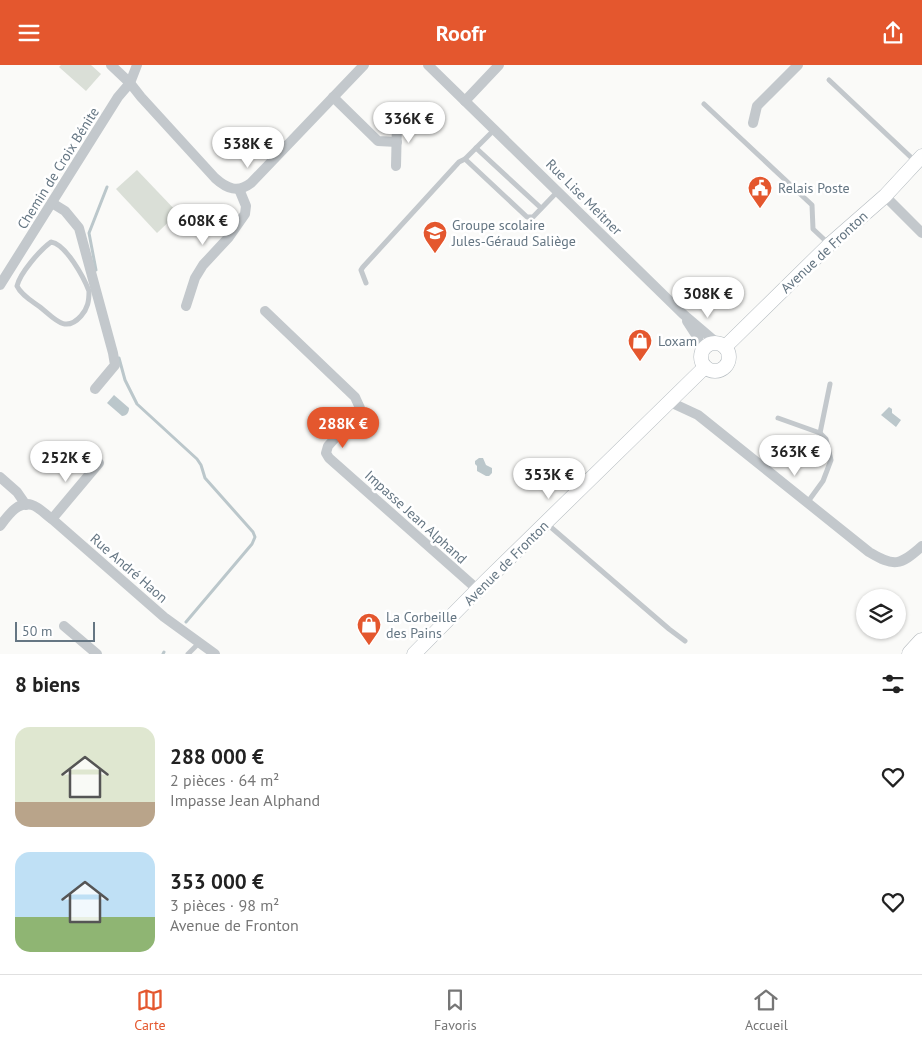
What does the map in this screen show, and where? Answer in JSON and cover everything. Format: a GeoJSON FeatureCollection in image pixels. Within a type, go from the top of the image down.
{"type":"FeatureCollection","features":[{"type":"Feature","properties":{"kind":"highway"},"geometry":{"type":"LineString","coordinates":[[910,654],[922,642]]}},
{"type":"Feature","properties":{"kind":"main road","name":"Avenue de Fronton"},"geometry":{"type":"LineString","coordinates":[[721,345],[885,196],[919,159]]}},
{"type":"Feature","properties":{"kind":"main road"},"geometry":{"type":"LineString","coordinates":[[721,345],[728,351],[729,359],[725,367],[717,371],[701,366],[708,346],[721,345]]}},
{"type":"Feature","properties":{"kind":"main road","name":"Avenue de Fronton"},"geometry":{"type":"LineString","coordinates":[[414,654],[477,589],[551,523],[672,403],[701,366]]}},
{"type":"Feature","properties":{"kind":"street"},"geometry":{"type":"LineString","coordinates":[[111,65],[130,83],[215,179],[229,188],[238,189],[245,188],[252,183],[364,65]]}},
{"type":"Feature","properties":{"kind":"street","name":"Chemin de Croix Bénite"},"geometry":{"type":"LineString","coordinates":[[0,285],[118,97],[130,83],[137,65]]}},
{"type":"Feature","properties":{"kind":"street","name":"Rue Lise Meitner"},"geometry":{"type":"LineString","coordinates":[[428,65],[683,314],[721,345]]}},
{"type":"Feature","properties":{"kind":"street"},"geometry":{"type":"LineString","coordinates":[[465,101],[499,65]]}},
{"type":"Feature","properties":{"kind":"street"},"geometry":{"type":"LineString","coordinates":[[753,123],[757,106],[798,65]]}},
{"type":"Feature","properties":{"kind":"street"},"geometry":{"type":"LineString","coordinates":[[333,97],[378,141],[397,142]]}},
{"type":"Feature","properties":{"kind":"street"},"geometry":{"type":"LineString","coordinates":[[396,166],[397,122]]}},
{"type":"Feature","properties":{"kind":"street"},"geometry":{"type":"LineString","coordinates":[[186,306],[203,265],[229,237],[245,214],[246,206],[238,189]]}},
{"type":"Feature","properties":{"kind":"street"},"geometry":{"type":"LineString","coordinates":[[885,196],[922,233]]}},
{"type":"Feature","properties":{"kind":"street"},"geometry":{"type":"LineString","coordinates":[[52,203],[65,211],[79,229],[114,353],[114,365],[95,389]]}},
{"type":"Feature","properties":{"kind":"street","name":"Impasse Jean Alphand"},"geometry":{"type":"LineString","coordinates":[[265,311],[355,397],[360,408],[357,414],[328,446],[326,453],[329,458],[477,589]]}},
{"type":"Feature","properties":{"kind":"street","name":"Rue Lise Meitner"},"geometry":{"type":"LineString","coordinates":[[683,314],[698,338],[701,366]]}},
{"type":"Feature","properties":{"kind":"street"},"geometry":{"type":"LineString","coordinates":[[672,403],[698,415],[869,552],[886,562],[898,562],[911,556],[922,546]]}},
{"type":"Feature","properties":{"kind":"street"},"geometry":{"type":"LineString","coordinates":[[52,519],[99,463]]}},
{"type":"Feature","properties":{"kind":"street","name":"Rue André Haon"},"geometry":{"type":"LineString","coordinates":[[0,477],[17,492],[26,505],[32,505],[52,519],[164,617],[215,654]]}},
{"type":"Feature","properties":{"kind":"street"},"geometry":{"type":"LineString","coordinates":[[0,526],[13,510],[26,505]]}},
{"type":"Feature","properties":{"kind":"street"},"geometry":{"type":"LineString","coordinates":[[64,626],[97,654]]}},
{"type":"Feature","properties":{"kind":"lane"},"geometry":{"type":"LineString","coordinates":[[829,80],[919,159]]}},
{"type":"Feature","properties":{"kind":"lane"},"geometry":{"type":"LineString","coordinates":[[704,103],[812,205],[813,229],[829,245]]}},
{"type":"Feature","properties":{"kind":"lane"},"geometry":{"type":"LineString","coordinates":[[366,283],[361,270],[363,267],[459,161],[465,159],[495,130]]}},
{"type":"Feature","properties":{"kind":"lane"},"geometry":{"type":"LineString","coordinates":[[476,148],[542,208]]}},
{"type":"Feature","properties":{"kind":"lane"},"geometry":{"type":"LineString","coordinates":[[465,159],[526,217],[533,217],[558,191]]}},
{"type":"Feature","properties":{"kind":"lane"},"geometry":{"type":"LineString","coordinates":[[51,242],[56,243],[65,251],[89,291],[86,310],[74,323],[69,325],[58,321],[18,289],[18,280],[32,262],[51,242]]}},
{"type":"Feature","properties":{"kind":"lane"},"geometry":{"type":"LineString","coordinates":[[20,253],[32,262]]}},
{"type":"Feature","properties":{"kind":"lane"},"geometry":{"type":"LineString","coordinates":[[820,433],[830,384]]}},
{"type":"Feature","properties":{"kind":"lane"},"geometry":{"type":"LineString","coordinates":[[576,502],[672,403]]}},
{"type":"Feature","properties":{"kind":"lane"},"geometry":{"type":"LineString","coordinates":[[778,419],[820,433],[826,439],[831,460],[823,481],[807,503]]}},
{"type":"Feature","properties":{"kind":"lane"},"geometry":{"type":"LineString","coordinates":[[551,523],[669,629],[685,641]]}},
{"type":"Feature","properties":{"kind":"lane"},"geometry":{"type":"LineString","coordinates":[[188,654],[199,643]]}},
{"type":"Feature","properties":{"kind":"shaded area"},"geometry":{"type":"Polygon","coordinates":[[[61,65],[91,65],[101,74],[86,91],[59,67],[61,65]]]}},
{"type":"Feature","properties":{"kind":"shaded area"},"geometry":{"type":"Polygon","coordinates":[[[137,170],[178,213],[157,233],[116,189],[137,170]]]}},
{"type":"Feature","properties":{"kind":"shaded area"},"geometry":{"type":"Polygon","coordinates":[[[114,395],[129,408],[125,415],[122,416],[107,403],[114,395]]]}},
{"type":"Feature","properties":{"kind":"shaded area"},"geometry":{"type":"Polygon","coordinates":[[[889,407],[892,409],[892,413],[901,420],[896,427],[881,415],[889,407]]]}},
{"type":"Feature","properties":{"kind":"shaded area"},"geometry":{"type":"Polygon","coordinates":[[[483,458],[486,465],[492,468],[492,473],[489,476],[477,471],[475,461],[483,458]]]}},
{"type":"Feature","properties":{"kind":"waterway"},"geometry":{"type":"LineString","coordinates":[[96,270],[89,233],[107,187]]}},
{"type":"Feature","properties":{"kind":"waterway"},"geometry":{"type":"LineString","coordinates":[[119,358],[125,380],[137,404],[197,459],[205,478],[253,532],[255,537],[252,544],[186,622]]}},
{"type":"Feature","properties":{"kind":"place","name":"Relais Poste"},"geometry":{"type":"Point","coordinates":[760,209]}},
{"type":"Feature","properties":{"kind":"place","name":"Groupe scolaire Jules-Géraud Saliège"},"geometry":{"type":"Point","coordinates":[435,254]}},
{"type":"Feature","properties":{"kind":"place","name":"Loxam"},"geometry":{"type":"Point","coordinates":[640,362]}},
{"type":"Feature","properties":{"kind":"place","name":"La Corbeille des Pains"},"geometry":{"type":"Point","coordinates":[369,646]}}]}
